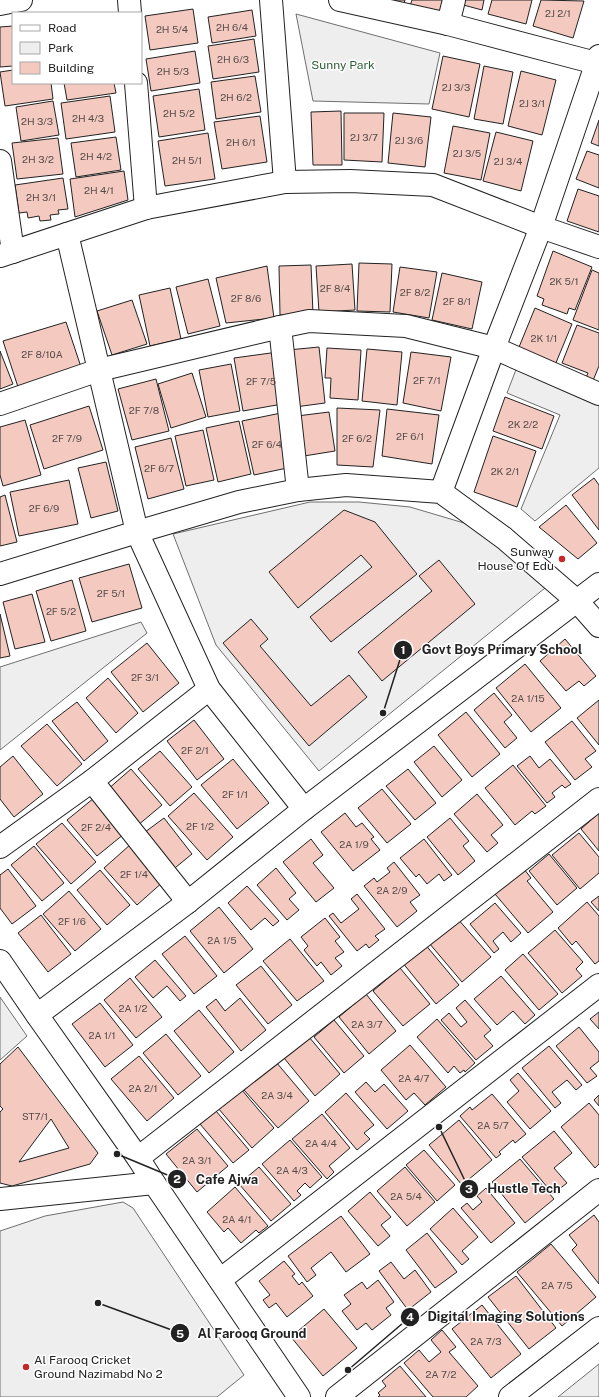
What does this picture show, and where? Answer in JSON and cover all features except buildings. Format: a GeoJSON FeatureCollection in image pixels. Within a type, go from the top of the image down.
{"type":"FeatureCollection","features":[{"type":"Feature","properties":{"kind":"street"},"geometry":{"type":"LineString","coordinates":[[0,4],[21,0]]}},
{"type":"Feature","properties":{"kind":"street"},"geometry":{"type":"LineString","coordinates":[[129,0],[130,12]]}},
{"type":"Feature","properties":{"kind":"street"},"geometry":{"type":"LineString","coordinates":[[271,0],[285,182]]}},
{"type":"Feature","properties":{"kind":"street"},"geometry":{"type":"LineString","coordinates":[[340,0],[598,60],[541,227],[494,348],[441,492]]}},
{"type":"Feature","properties":{"kind":"street"},"geometry":{"type":"LineString","coordinates":[[448,24],[454,0]]}},
{"type":"Feature","properties":{"kind":"street"},"geometry":{"type":"LineString","coordinates":[[136,84],[146,208]]}},
{"type":"Feature","properties":{"kind":"street"},"geometry":{"type":"LineString","coordinates":[[0,162],[6,254],[146,208],[285,182],[350,181],[433,185],[541,227],[599,247]]}},
{"type":"Feature","properties":{"kind":"street"},"geometry":{"type":"LineString","coordinates":[[67,234],[137,532],[208,689],[304,809]]}},
{"type":"Feature","properties":{"kind":"street"},"geometry":{"type":"LineString","coordinates":[[0,404],[99,370],[280,326],[308,321],[406,326],[494,348],[599,394]]}},
{"type":"Feature","properties":{"kind":"street"},"geometry":{"type":"LineString","coordinates":[[280,326],[298,490]]}},
{"type":"Feature","properties":{"kind":"street"},"geometry":{"type":"LineString","coordinates":[[0,574],[239,502],[298,490],[346,485],[441,492],[504,538],[577,601],[599,626]]}},
{"type":"Feature","properties":{"kind":"street"},"geometry":{"type":"LineString","coordinates":[[37,1015],[188,902],[304,809],[599,584]]}},
{"type":"Feature","properties":{"kind":"street"},"geometry":{"type":"LineString","coordinates":[[0,848],[92,781],[208,689]]}},
{"type":"Feature","properties":{"kind":"street"},"geometry":{"type":"LineString","coordinates":[[92,781],[188,902]]}},
{"type":"Feature","properties":{"kind":"street"},"geometry":{"type":"LineString","coordinates":[[138,1158],[599,799]]}},
{"type":"Feature","properties":{"kind":"street"},"geometry":{"type":"LineString","coordinates":[[0,960],[138,1158],[299,1397]]}},
{"type":"Feature","properties":{"kind":"street"},"geometry":{"type":"LineString","coordinates":[[220,1280],[599,985]]}},
{"type":"Feature","properties":{"kind":"street"},"geometry":{"type":"LineString","coordinates":[[0,1199],[154,1183]]}},
{"type":"Feature","properties":{"kind":"street"},"geometry":{"type":"LineString","coordinates":[[337,1397],[599,1190]]}},
{"type":"Feature","properties":{"kind":"street"},"geometry":{"type":"LineString","coordinates":[[510,1397],[599,1328]]}},
{"type":"Feature","properties":{"kind":"green space","name":"Sunny Park"},"geometry":{"type":"Polygon","coordinates":[[[296,14],[440,53],[429,104],[313,101],[296,14]]]}},
{"type":"Feature","properties":{"kind":"green space"},"geometry":{"type":"Polygon","coordinates":[[[517,367],[599,403],[599,468],[535,521],[521,509],[560,415],[507,393],[517,367]]]}},
{"type":"Feature","properties":{"kind":"green space"},"geometry":{"type":"Polygon","coordinates":[[[310,502],[359,502],[410,507],[464,523],[507,548],[545,588],[319,771],[216,645],[173,534],[310,502]]]}},
{"type":"Feature","properties":{"kind":"green space"},"geometry":{"type":"Polygon","coordinates":[[[141,622],[147,633],[0,750],[0,667],[141,622]]]}},
{"type":"Feature","properties":{"kind":"green space"},"geometry":{"type":"Polygon","coordinates":[[[0,997],[27,1036],[0,1060],[0,997]]]}},
{"type":"Feature","properties":{"kind":"green space"},"geometry":{"type":"Polygon","coordinates":[[[123,1202],[133,1208],[244,1375],[217,1397],[0,1397],[0,1231],[45,1216],[123,1202]]]}},
{"type":"Feature","properties":{"kind":"green space"},"geometry":{"type":"Polygon","coordinates":[[[599,1364],[599,1397],[558,1397],[599,1364]]]}},
{"type":"Feature","properties":{"kind":"place","name":"Sunway House Of Edu"},"geometry":{"type":"Point","coordinates":[562,559]}},
{"type":"Feature","properties":{"kind":"place","name":"Govt Boys Primary School"},"geometry":{"type":"Point","coordinates":[383,713]}},
{"type":"Feature","properties":{"kind":"place","name":"Hustle Tech"},"geometry":{"type":"Point","coordinates":[439,1127]}},
{"type":"Feature","properties":{"kind":"place","name":"Cafe Ajwa"},"geometry":{"type":"Point","coordinates":[117,1154]}},
{"type":"Feature","properties":{"kind":"place","name":"Al Farooq Ground"},"geometry":{"type":"Point","coordinates":[98,1303]}},
{"type":"Feature","properties":{"kind":"place","name":"Al Farooq Cricket Ground Nazimabd No 2"},"geometry":{"type":"Point","coordinates":[26,1367]}},
{"type":"Feature","properties":{"kind":"place","name":"Digital Imaging Solutions"},"geometry":{"type":"Point","coordinates":[348,1370]}}]}
